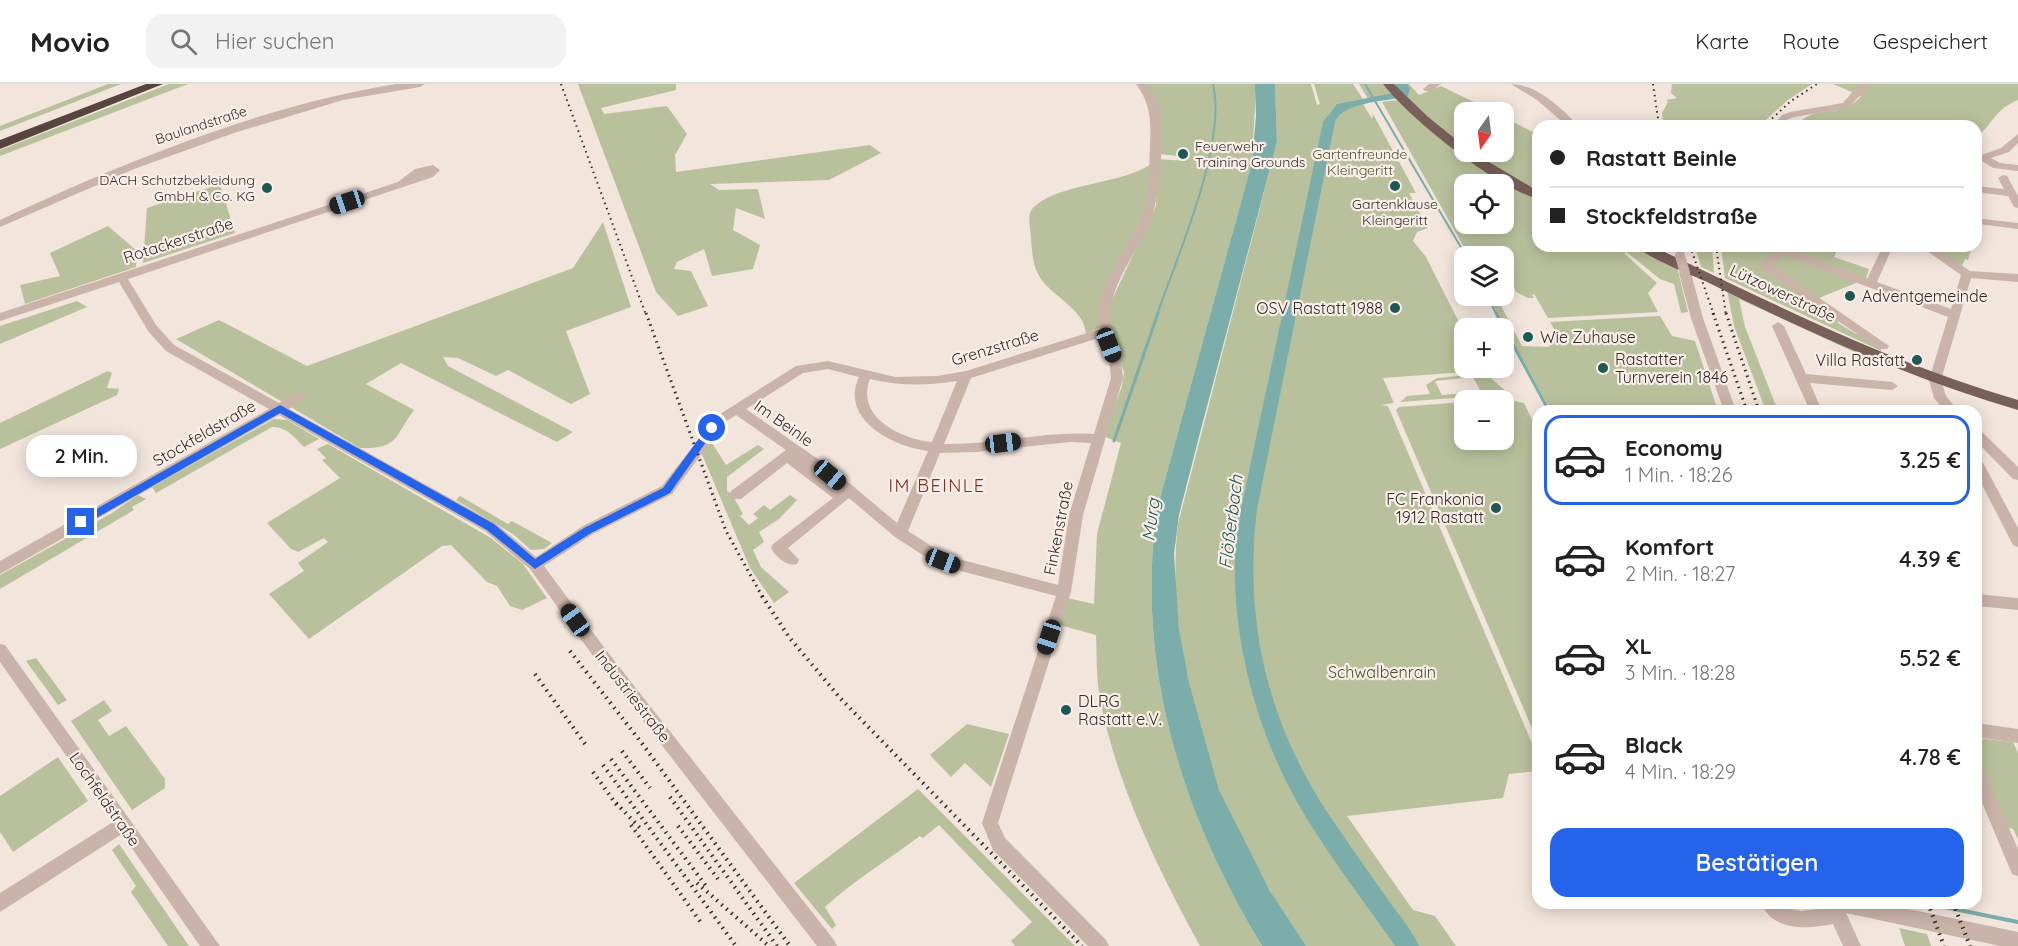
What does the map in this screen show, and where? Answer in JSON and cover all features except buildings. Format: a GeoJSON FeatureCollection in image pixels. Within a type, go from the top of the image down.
{"type":"FeatureCollection","features":[{"type":"Feature","properties":{"kind":"highway"},"geometry":{"type":"LineString","coordinates":[[0,136],[134,84]]}},
{"type":"Feature","properties":{"kind":"highway"},"geometry":{"type":"LineString","coordinates":[[0,146],[157,84]]}},
{"type":"Feature","properties":{"kind":"main road"},"geometry":{"type":"LineString","coordinates":[[1388,84],[1427,124],[1456,148],[1532,192]]}},
{"type":"Feature","properties":{"kind":"main road","name":"Lützowerstraße"},"geometry":{"type":"LineString","coordinates":[[1655,252],[1844,341],[1935,380]]}},
{"type":"Feature","properties":{"kind":"main road"},"geometry":{"type":"LineString","coordinates":[[1935,380],[2018,405]]}},
{"type":"Feature","properties":{"kind":"street","name":"Baulandstraße"},"geometry":{"type":"LineString","coordinates":[[0,224],[106,175],[200,140],[351,94],[420,84]]}},
{"type":"Feature","properties":{"kind":"street","name":"Finkenstraße"},"geometry":{"type":"LineString","coordinates":[[1100,946],[999,844],[990,823],[1064,592],[1076,515],[1117,378],[1114,358],[1104,332],[1106,303],[1146,219],[1154,190],[1156,109],[1150,94],[1141,84]]}},
{"type":"Feature","properties":{"kind":"street"},"geometry":{"type":"LineString","coordinates":[[1516,84],[1540,98],[1567,120]]}},
{"type":"Feature","properties":{"kind":"street"},"geometry":{"type":"LineString","coordinates":[[1782,120],[1785,117],[1846,105],[1860,87],[1866,84]]}},
{"type":"Feature","properties":{"kind":"street"},"geometry":{"type":"LineString","coordinates":[[1982,159],[2005,150],[2018,137]]}},
{"type":"Feature","properties":{"kind":"street"},"geometry":{"type":"LineString","coordinates":[[1982,159],[1997,166],[2018,168]]}},
{"type":"Feature","properties":{"kind":"street"},"geometry":{"type":"LineString","coordinates":[[2003,178],[2018,205]]}},
{"type":"Feature","properties":{"kind":"street","name":"Rotackerstraße"},"geometry":{"type":"LineString","coordinates":[[0,317],[402,184]]}},
{"type":"Feature","properties":{"kind":"street"},"geometry":{"type":"LineString","coordinates":[[1982,190],[2011,193]]}},
{"type":"Feature","properties":{"kind":"street"},"geometry":{"type":"LineString","coordinates":[[1983,222],[2018,226]]}},
{"type":"Feature","properties":{"kind":"street"},"geometry":{"type":"LineString","coordinates":[[1678,252],[1697,318],[1728,405]]}},
{"type":"Feature","properties":{"kind":"street"},"geometry":{"type":"LineString","coordinates":[[1775,252],[1765,265],[1883,346]]}},
{"type":"Feature","properties":{"kind":"street"},"geometry":{"type":"LineString","coordinates":[[1788,252],[1955,315]]}},
{"type":"Feature","properties":{"kind":"street"},"geometry":{"type":"LineString","coordinates":[[1870,284],[1885,252]]}},
{"type":"Feature","properties":{"kind":"street"},"geometry":{"type":"LineString","coordinates":[[1934,252],[1968,274],[2018,278]]}},
{"type":"Feature","properties":{"kind":"street"},"geometry":{"type":"LineString","coordinates":[[1946,405],[1940,398],[1935,380],[1968,274]]}},
{"type":"Feature","properties":{"kind":"street","name":"Industriestraße"},"geometry":{"type":"LineString","coordinates":[[121,276],[152,328],[170,348],[490,527],[535,565],[601,655],[828,946]]}},
{"type":"Feature","properties":{"kind":"street"},"geometry":{"type":"LineString","coordinates":[[1778,326],[1813,405]]}},
{"type":"Feature","properties":{"kind":"street","name":"Grenzstraße"},"geometry":{"type":"LineString","coordinates":[[535,565],[588,530],[667,490],[712,428],[790,373],[807,367],[839,366],[910,382],[966,375],[1104,332]]}},
{"type":"Feature","properties":{"kind":"street"},"geometry":{"type":"LineString","coordinates":[[867,373],[861,384],[860,400],[874,423],[902,440],[935,448],[966,448],[1059,437],[1098,439]]}},
{"type":"Feature","properties":{"kind":"street"},"geometry":{"type":"LineString","coordinates":[[900,533],[966,375]]}},
{"type":"Feature","properties":{"kind":"street"},"geometry":{"type":"LineString","coordinates":[[1801,378],[1892,386]]}},
{"type":"Feature","properties":{"kind":"street","name":"Stockfeldstraße"},"geometry":{"type":"LineString","coordinates":[[0,568],[300,397]]}},
{"type":"Feature","properties":{"kind":"street","name":"Im Beinle"},"geometry":{"type":"LineString","coordinates":[[736,409],[842,498],[778,548],[792,560]]}},
{"type":"Feature","properties":{"kind":"street"},"geometry":{"type":"LineString","coordinates":[[1982,440],[2018,476]]}},
{"type":"Feature","properties":{"kind":"street"},"geometry":{"type":"LineString","coordinates":[[736,495],[791,453]]}},
{"type":"Feature","properties":{"kind":"street","name":"Im Beinle"},"geometry":{"type":"LineString","coordinates":[[791,453],[830,475],[900,533],[929,553],[958,567],[1064,592]]}},
{"type":"Feature","properties":{"kind":"street"},"geometry":{"type":"LineString","coordinates":[[1982,473],[2018,541]]}},
{"type":"Feature","properties":{"kind":"street"},"geometry":{"type":"LineString","coordinates":[[1982,601],[2018,604]]}},
{"type":"Feature","properties":{"kind":"street","name":"Lochfeldstraße"},"geometry":{"type":"LineString","coordinates":[[0,650],[122,825],[211,946]]}},
{"type":"Feature","properties":{"kind":"street"},"geometry":{"type":"LineString","coordinates":[[1982,731],[2018,736]]}},
{"type":"Feature","properties":{"kind":"street"},"geometry":{"type":"LineString","coordinates":[[1982,785],[2018,868]]}},
{"type":"Feature","properties":{"kind":"street"},"geometry":{"type":"LineString","coordinates":[[0,903],[122,825]]}},
{"type":"Feature","properties":{"kind":"street"},"geometry":{"type":"LineString","coordinates":[[1777,909],[1795,921],[1805,921],[1832,909]]}},
{"type":"Feature","properties":{"kind":"street"},"geometry":{"type":"LineString","coordinates":[[1838,909],[1852,946]]}},
{"type":"Feature","properties":{"kind":"street"},"geometry":{"type":"LineString","coordinates":[[1848,909],[2018,941]]}},
{"type":"Feature","properties":{"kind":"green space"},"geometry":{"type":"Polygon","coordinates":[[[108,84],[121,84],[0,131],[0,126],[108,84]]]}},
{"type":"Feature","properties":{"kind":"green space"},"geometry":{"type":"Polygon","coordinates":[[[169,84],[188,84],[0,156],[0,150],[169,84]]]}},
{"type":"Feature","properties":{"kind":"green space"},"geometry":{"type":"Polygon","coordinates":[[[578,84],[676,84],[676,90],[601,108],[604,114],[667,106],[687,134],[675,155],[676,172],[870,145],[881,153],[829,180],[710,184],[719,190],[758,189],[765,219],[736,208],[733,230],[760,245],[753,269],[712,276],[704,249],[677,262],[674,269],[691,271],[708,306],[678,316],[656,292],[578,84]]]}},
{"type":"Feature","properties":{"kind":"green space"},"geometry":{"type":"Polygon","coordinates":[[[1144,84],[1255,84],[1256,88],[1252,162],[1157,509],[1152,567],[1153,624],[1159,681],[1171,736],[1187,790],[1208,844],[1262,946],[1200,946],[1154,857],[1117,763],[1100,699],[1096,635],[1060,625],[1067,598],[1094,604],[1097,534],[1121,443],[1103,436],[1122,386],[1124,372],[1112,342],[1110,304],[1156,206],[1158,159],[1186,161],[1186,157],[1159,154],[1160,117],[1155,100],[1144,84]]]}},
{"type":"Feature","properties":{"kind":"green space"},"geometry":{"type":"Polygon","coordinates":[[[1275,84],[1311,84],[1317,105],[1320,104],[1314,84],[1353,84],[1363,99],[1339,105],[1328,116],[1246,507],[1240,557],[1242,613],[1259,696],[1278,750],[1296,788],[1353,875],[1306,792],[1290,758],[1266,689],[1252,619],[1248,547],[1251,509],[1331,123],[1340,107],[1362,102],[1372,119],[1373,114],[1416,193],[1409,193],[1428,228],[1417,232],[1413,241],[1426,257],[1457,318],[1454,318],[1454,373],[1383,378],[1394,403],[1381,405],[1388,406],[1532,743],[1532,772],[1509,774],[1503,798],[1347,816],[1413,910],[1435,916],[1456,946],[1306,946],[1293,929],[1243,842],[1219,790],[1208,759],[1183,659],[1176,590],[1178,524],[1277,142],[1275,84]]]}},
{"type":"Feature","properties":{"kind":"green space"},"geometry":{"type":"Polygon","coordinates":[[[1359,84],[1383,84],[1392,94],[1368,99],[1359,84]]]}},
{"type":"Feature","properties":{"kind":"green space"},"geometry":{"type":"Polygon","coordinates":[[[1394,84],[1409,84],[1419,95],[1441,86],[1474,102],[1454,102],[1454,141],[1438,129],[1394,84]]]}},
{"type":"Feature","properties":{"kind":"green space"},"geometry":{"type":"Polygon","coordinates":[[[1672,84],[1812,84],[1788,100],[1766,120],[1663,120],[1662,113],[1668,102],[1666,100],[1677,98],[1671,93],[1672,84]]]}},
{"type":"Feature","properties":{"kind":"green space"},"geometry":{"type":"Polygon","coordinates":[[[1833,84],[2018,84],[2018,100],[1999,112],[1982,132],[1982,120],[1803,120],[1813,114],[1847,107],[1861,96],[1833,84]]]}},
{"type":"Feature","properties":{"kind":"green space"},"geometry":{"type":"Polygon","coordinates":[[[1397,100],[1454,150],[1454,162],[1474,162],[1495,174],[1454,174],[1454,229],[1382,102],[1397,100]]]}},
{"type":"Feature","properties":{"kind":"green space"},"geometry":{"type":"Polygon","coordinates":[[[1514,122],[1532,132],[1532,189],[1514,179],[1514,174],[1506,174],[1484,162],[1514,162],[1514,122]]]}},
{"type":"Feature","properties":{"kind":"green space"},"geometry":{"type":"Polygon","coordinates":[[[1151,164],[1148,204],[1104,297],[1102,326],[1086,334],[1079,316],[1043,282],[1038,274],[1032,252],[1029,220],[1031,211],[1045,199],[1059,193],[1125,176],[1151,164]]]}},
{"type":"Feature","properties":{"kind":"green space"},"geometry":{"type":"Polygon","coordinates":[[[220,184],[235,233],[143,263],[147,208],[220,184]]]}},
{"type":"Feature","properties":{"kind":"green space"},"geometry":{"type":"Polygon","coordinates":[[[1514,185],[1532,196],[1532,252],[1624,252],[1657,283],[1648,293],[1658,312],[1548,318],[1534,294],[1532,295],[1534,298],[1528,298],[1516,292],[1514,246],[1463,246],[1457,234],[1514,234],[1514,185]]]}},
{"type":"Feature","properties":{"kind":"green space"},"geometry":{"type":"Polygon","coordinates":[[[603,222],[631,307],[566,331],[590,394],[571,404],[508,370],[496,376],[458,358],[443,357],[448,366],[573,432],[557,442],[401,363],[366,384],[414,410],[389,444],[360,448],[176,339],[219,320],[307,366],[573,268],[603,222]]]}},
{"type":"Feature","properties":{"kind":"green space"},"geometry":{"type":"Polygon","coordinates":[[[108,226],[137,251],[136,267],[25,304],[20,285],[60,276],[50,253],[108,226]]]}},
{"type":"Feature","properties":{"kind":"green space"},"geometry":{"type":"Polygon","coordinates":[[[1626,252],[1646,252],[1677,267],[1688,312],[1681,313],[1674,284],[1660,279],[1626,252]]]}},
{"type":"Feature","properties":{"kind":"green space"},"geometry":{"type":"Polygon","coordinates":[[[1697,252],[1712,252],[1714,273],[1701,267],[1697,252]]]}},
{"type":"Feature","properties":{"kind":"green space"},"geometry":{"type":"Polygon","coordinates":[[[1722,252],[1836,252],[1834,257],[1869,269],[1866,279],[1814,300],[1838,319],[1838,323],[1860,334],[1881,348],[1881,351],[1725,278],[1722,252]]]}},
{"type":"Feature","properties":{"kind":"green space"},"geometry":{"type":"Polygon","coordinates":[[[1940,252],[1970,252],[1968,260],[1965,259],[1962,266],[1940,252]]]}},
{"type":"Feature","properties":{"kind":"green space"},"geometry":{"type":"Polygon","coordinates":[[[1727,290],[1887,363],[1887,367],[1739,299],[1745,327],[1776,405],[1764,405],[1734,326],[1727,290]]]}},
{"type":"Feature","properties":{"kind":"green space"},"geometry":{"type":"Polygon","coordinates":[[[77,301],[87,307],[0,344],[0,326],[77,301]]]}},
{"type":"Feature","properties":{"kind":"green space"},"geometry":{"type":"Polygon","coordinates":[[[1494,306],[1501,306],[1507,318],[1500,318],[1494,306]]]}},
{"type":"Feature","properties":{"kind":"green space"},"geometry":{"type":"Polygon","coordinates":[[[1660,316],[1672,336],[1695,341],[1716,405],[1548,405],[1514,343],[1514,331],[1522,346],[1548,347],[1559,337],[1550,322],[1660,316]]]}},
{"type":"Feature","properties":{"kind":"green space"},"geometry":{"type":"Polygon","coordinates":[[[108,371],[112,373],[107,388],[119,389],[117,395],[0,449],[0,423],[108,371]]]}},
{"type":"Feature","properties":{"kind":"green space"},"geometry":{"type":"Polygon","coordinates":[[[1437,378],[1464,378],[1435,381],[1442,395],[1454,394],[1454,398],[1400,402],[1407,396],[1430,394],[1426,385],[1437,378]]]}},
{"type":"Feature","properties":{"kind":"green space"},"geometry":{"type":"Polygon","coordinates":[[[1474,378],[1491,378],[1504,390],[1480,390],[1474,378]]]}},
{"type":"Feature","properties":{"kind":"green space"},"geometry":{"type":"Polygon","coordinates":[[[1514,401],[1524,403],[1532,420],[1532,728],[1396,410],[1399,407],[1454,403],[1454,450],[1514,450],[1514,401]]]}},
{"type":"Feature","properties":{"kind":"green space"},"geometry":{"type":"Polygon","coordinates":[[[274,419],[287,420],[319,439],[304,447],[282,428],[272,427],[156,493],[152,487],[274,419]]]}},
{"type":"Feature","properties":{"kind":"green space"},"geometry":{"type":"Polygon","coordinates":[[[710,440],[726,465],[758,445],[764,449],[727,477],[727,491],[732,494],[743,514],[740,516],[749,525],[758,518],[753,514],[764,505],[770,510],[790,495],[797,500],[779,519],[759,532],[764,542],[753,550],[761,567],[789,592],[774,603],[750,568],[701,452],[710,440]]]}},
{"type":"Feature","properties":{"kind":"green space"},"geometry":{"type":"Polygon","coordinates":[[[328,444],[491,538],[523,564],[547,598],[522,610],[510,606],[497,586],[487,582],[451,545],[442,546],[309,639],[269,594],[304,571],[298,563],[328,542],[324,538],[298,552],[291,549],[267,523],[340,478],[322,460],[326,458],[317,449],[328,444]]]}},
{"type":"Feature","properties":{"kind":"green space"},"geometry":{"type":"Polygon","coordinates":[[[138,495],[146,499],[132,507],[134,510],[0,589],[0,575],[112,513],[138,495]]]}},
{"type":"Feature","properties":{"kind":"green space"},"geometry":{"type":"Polygon","coordinates":[[[460,496],[508,524],[512,521],[552,543],[544,549],[531,550],[513,534],[456,500],[460,496]]]}},
{"type":"Feature","properties":{"kind":"green space"},"geometry":{"type":"Polygon","coordinates":[[[36,658],[67,700],[58,705],[26,661],[36,658]]]}},
{"type":"Feature","properties":{"kind":"green space"},"geometry":{"type":"Polygon","coordinates":[[[104,700],[112,711],[98,720],[109,736],[126,726],[165,779],[165,788],[132,810],[71,721],[104,700]]]}},
{"type":"Feature","properties":{"kind":"green space"},"geometry":{"type":"Polygon","coordinates":[[[967,724],[1009,734],[991,787],[965,763],[951,777],[930,755],[967,724]]]}},
{"type":"Feature","properties":{"kind":"green space"},"geometry":{"type":"Polygon","coordinates":[[[1982,739],[2013,742],[2018,753],[2018,839],[2013,829],[2007,828],[1982,772],[1982,739]]]}},
{"type":"Feature","properties":{"kind":"green space"},"geometry":{"type":"Polygon","coordinates":[[[58,757],[88,801],[13,852],[0,832],[0,796],[58,757]]]}},
{"type":"Feature","properties":{"kind":"green space"},"geometry":{"type":"Polygon","coordinates":[[[918,789],[1075,946],[1015,946],[1011,941],[1032,922],[939,825],[923,838],[920,836],[859,879],[825,907],[836,925],[832,929],[794,883],[918,789]]]}},
{"type":"Feature","properties":{"kind":"green space"},"geometry":{"type":"Polygon","coordinates":[[[119,844],[189,946],[168,946],[131,892],[136,886],[112,850],[119,844]]]}},
{"type":"Feature","properties":{"kind":"green space"},"geometry":{"type":"Polygon","coordinates":[[[1899,928],[1927,934],[1931,946],[1905,946],[1899,928]]]}},
{"type":"Feature","properties":{"kind":"water"},"geometry":{"type":"Polygon","coordinates":[[[1255,84],[1275,84],[1277,142],[1179,515],[1174,554],[1179,629],[1189,683],[1219,790],[1270,891],[1306,946],[1262,946],[1208,844],[1187,790],[1171,736],[1159,681],[1153,624],[1152,567],[1157,509],[1252,162],[1256,116],[1255,84]]]}},
{"type":"Feature","properties":{"kind":"waterway"},"geometry":{"type":"LineString","coordinates":[[1157,315],[1188,231],[1207,168],[1213,137],[1215,109],[1213,84]]}},
{"type":"Feature","properties":{"kind":"waterway"},"geometry":{"type":"LineString","coordinates":[[1365,84],[1460,246]]}},
{"type":"Feature","properties":{"kind":"waterway","name":"Flößerbach"},"geometry":{"type":"LineString","coordinates":[[1378,100],[1404,94],[1401,84]]}},
{"type":"Feature","properties":{"kind":"waterway","name":"Flößerbach"},"geometry":{"type":"LineString","coordinates":[[1375,100],[1353,102],[1341,106],[1329,122],[1249,509],[1243,556],[1244,604],[1254,663],[1269,715],[1292,773],[1314,811],[1408,946]]}},
{"type":"Feature","properties":{"kind":"waterway"},"geometry":{"type":"LineString","coordinates":[[1492,306],[1497,315]]}},
{"type":"Feature","properties":{"kind":"waterway"},"geometry":{"type":"LineString","coordinates":[[1114,441],[1158,313]]}},
{"type":"Feature","properties":{"kind":"waterway"},"geometry":{"type":"LineString","coordinates":[[1496,313],[1546,405]]}},
{"type":"Feature","properties":{"kind":"waterway"},"geometry":{"type":"LineString","coordinates":[[1954,909],[2018,922]]}},
{"type":"Feature","properties":{"kind":"railway"},"geometry":{"type":"LineString","coordinates":[[561,84],[646,315]]}},
{"type":"Feature","properties":{"kind":"railway"},"geometry":{"type":"LineString","coordinates":[[1653,84],[1658,120]]}},
{"type":"Feature","properties":{"kind":"railway"},"geometry":{"type":"LineString","coordinates":[[1770,120],[1791,101],[1817,84]]}},
{"type":"Feature","properties":{"kind":"railway"},"geometry":{"type":"LineString","coordinates":[[1692,252],[1714,315]]}},
{"type":"Feature","properties":{"kind":"railway"},"geometry":{"type":"LineString","coordinates":[[1717,252],[1726,315]]}},
{"type":"Feature","properties":{"kind":"railway"},"geometry":{"type":"LineString","coordinates":[[646,313],[726,531],[763,598]]}},
{"type":"Feature","properties":{"kind":"railway"},"geometry":{"type":"LineString","coordinates":[[1713,313],[1745,405]]}},
{"type":"Feature","properties":{"kind":"railway"},"geometry":{"type":"LineString","coordinates":[[1726,313],[1757,405]]}},
{"type":"Feature","properties":{"kind":"railway"},"geometry":{"type":"LineString","coordinates":[[762,596],[789,637],[840,698],[1082,946]]}},
{"type":"Feature","properties":{"kind":"railway"},"geometry":{"type":"LineString","coordinates":[[570,651],[644,746],[790,946]]}},
{"type":"Feature","properties":{"kind":"railway"},"geometry":{"type":"LineString","coordinates":[[535,674],[585,744]]}},
{"type":"Feature","properties":{"kind":"railway"},"geometry":{"type":"LineString","coordinates":[[622,751],[650,788]]}},
{"type":"Feature","properties":{"kind":"railway"},"geometry":{"type":"LineString","coordinates":[[611,759],[706,886]]}},
{"type":"Feature","properties":{"kind":"railway"},"geometry":{"type":"LineString","coordinates":[[603,765],[736,946]]}},
{"type":"Feature","properties":{"kind":"railway"},"geometry":{"type":"LineString","coordinates":[[593,772],[619,808]]}},
{"type":"Feature","properties":{"kind":"railway"},"geometry":{"type":"LineString","coordinates":[[670,797],[777,946]]}},
{"type":"Feature","properties":{"kind":"railway"},"geometry":{"type":"LineString","coordinates":[[616,803],[641,829]]}},
{"type":"Feature","properties":{"kind":"railway"},"geometry":{"type":"LineString","coordinates":[[631,825],[702,924]]}},
{"type":"Feature","properties":{"kind":"railway"},"geometry":{"type":"LineString","coordinates":[[678,826],[718,879]]}},
{"type":"Feature","properties":{"kind":"railway"},"geometry":{"type":"LineString","coordinates":[[697,883],[769,946]]}},
{"type":"Feature","properties":{"kind":"railway"},"geometry":{"type":"LineString","coordinates":[[1930,909],[1944,946]]}},
{"type":"Feature","properties":{"kind":"railway"},"geometry":{"type":"LineString","coordinates":[[1955,909],[1970,946]]}},
{"type":"Feature","properties":{"kind":"place","name":"Feuerwehr Training Grounds"},"geometry":{"type":"Point","coordinates":[1183,154]}},
{"type":"Feature","properties":{"kind":"place","name":"Gartenklause Kleingeritt"},"geometry":{"type":"Point","coordinates":[1395,186]}},
{"type":"Feature","properties":{"kind":"place","name":"DACH Schutzbekleidung GmbH & Co. KG"},"geometry":{"type":"Point","coordinates":[267,188]}},
{"type":"Feature","properties":{"kind":"place","name":"Adventgemeinde"},"geometry":{"type":"Point","coordinates":[1850,296]}},
{"type":"Feature","properties":{"kind":"place","name":"OSV Rastatt 1988"},"geometry":{"type":"Point","coordinates":[1395,308]}},
{"type":"Feature","properties":{"kind":"place","name":"Wie Zuhause"},"geometry":{"type":"Point","coordinates":[1528,337]}},
{"type":"Feature","properties":{"kind":"place","name":"Villa Rastatt"},"geometry":{"type":"Point","coordinates":[1917,360]}},
{"type":"Feature","properties":{"kind":"place","name":"Rastatter Turnverein 1846"},"geometry":{"type":"Point","coordinates":[1603,368]}},
{"type":"Feature","properties":{"kind":"place","name":"FC Frankonia 1912 Rastatt"},"geometry":{"type":"Point","coordinates":[1496,508]}},
{"type":"Feature","properties":{"kind":"place","name":"DLRG Rastatt e.V."},"geometry":{"type":"Point","coordinates":[1066,710]}},
{"type":"Feature","properties":{"kind":"district","name":"IM BEINLE"},"geometry":{"type":"Point","coordinates":[937,486]}},
{"type":"Feature","properties":{"kind":"route"},"geometry":{"type":"LineString","coordinates":[[81,522],[280,409],[490,527],[504,536],[535,565],[588,530],[667,490],[712,428]]}},
{"type":"Feature","properties":{"kind":"park label","name":"Gartenfreunde Kleingeritt"},"geometry":{"type":"Point","coordinates":[1360,162]}},
{"type":"Feature","properties":{"kind":"park label","name":"Schwalbenrain"},"geometry":{"type":"Point","coordinates":[1382,672]}},
{"type":"Feature","properties":{"kind":"water label","name":"Murg"},"geometry":{"type":"Point","coordinates":[1151,520]}}]}
